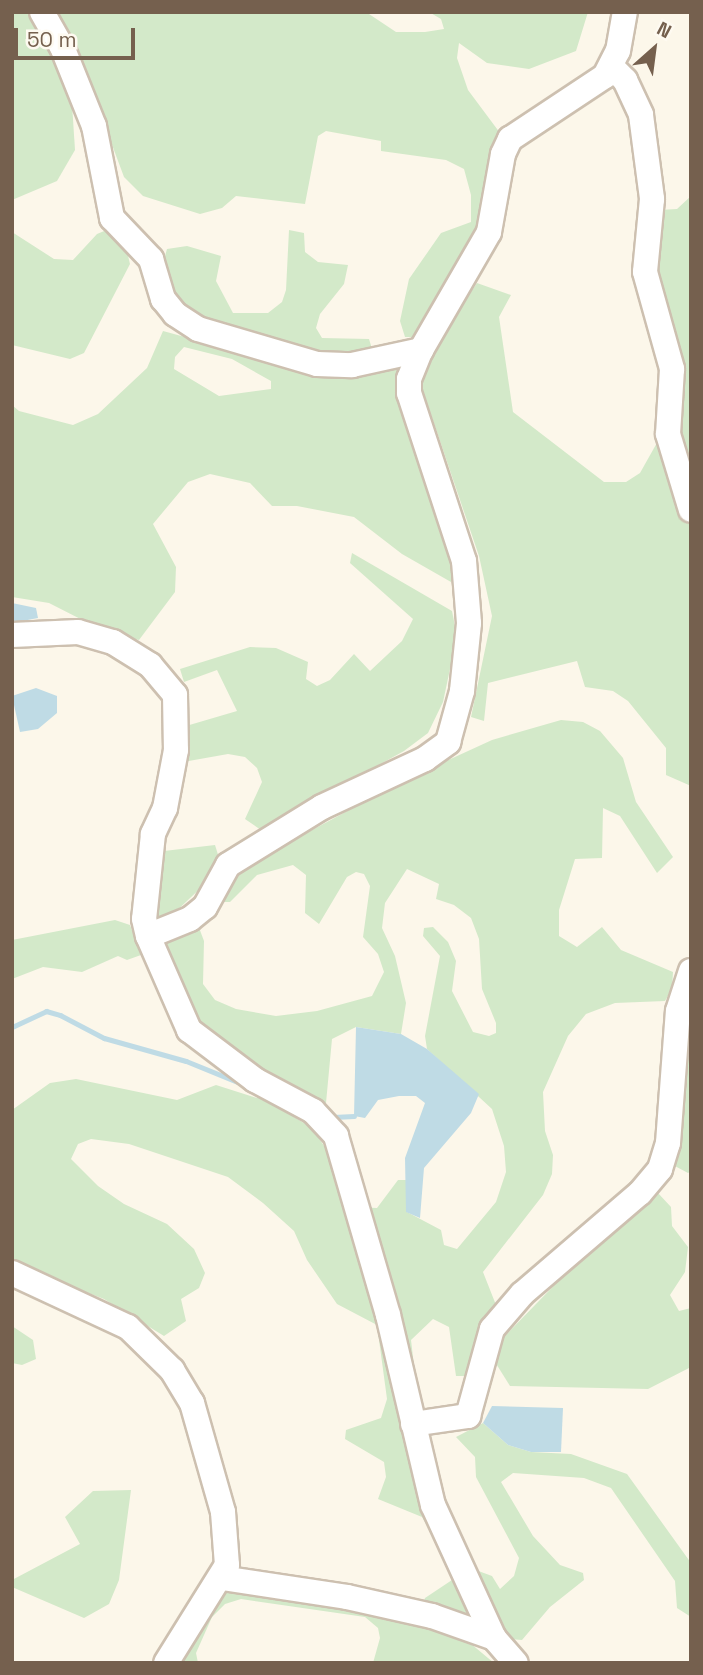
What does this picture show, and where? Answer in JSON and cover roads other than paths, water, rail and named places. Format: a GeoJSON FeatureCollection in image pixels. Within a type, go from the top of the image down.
{"type":"FeatureCollection","features":[{"type":"Feature","properties":{"kind":"street"},"geometry":{"type":"LineString","coordinates":[[42,12],[63,49],[94,127],[112,218],[151,260],[163,299],[175,314],[198,330],[317,364],[352,365],[421,350]]}},
{"type":"Feature","properties":{"kind":"street"},"geometry":{"type":"LineString","coordinates":[[148,936],[190,919],[205,907],[228,865],[322,807],[425,759],[448,742],[462,691],[469,607],[464,561],[409,393],[421,350],[489,232],[503,154],[510,138],[593,88],[611,66],[625,12]]}},
{"type":"Feature","properties":{"kind":"street"},"geometry":{"type":"LineString","coordinates":[[611,66],[625,80],[641,115],[652,199],[645,272],[672,369],[668,434],[691,510]]}},
{"type":"Feature","properties":{"kind":"street"},"geometry":{"type":"LineString","coordinates":[[12,635],[78,632],[113,642],[150,665],[175,695],[176,750],[165,808],[153,834],[144,919],[148,936],[189,1030],[255,1080],[313,1111],[336,1136],[357,1197],[433,1505],[494,1638],[516,1663]]}},
{"type":"Feature","properties":{"kind":"street"},"geometry":{"type":"LineString","coordinates":[[413,1424],[467,1416],[492,1329],[522,1294],[640,1193],[660,1169],[668,1143],[678,1011],[691,971]]}},
{"type":"Feature","properties":{"kind":"street"},"geometry":{"type":"LineString","coordinates":[[12,1273],[128,1327],[172,1370],[192,1403],[223,1512],[228,1548],[222,1578],[166,1663]]}},
{"type":"Feature","properties":{"kind":"street"},"geometry":{"type":"LineString","coordinates":[[222,1578],[347,1597],[432,1616],[494,1638]]}},
{"type":"Feature","properties":{"kind":"water"},"geometry":{"type":"Polygon","coordinates":[[[12,603],[36,608],[38,618],[12,623],[12,603]]]}},
{"type":"Feature","properties":{"kind":"water"},"geometry":{"type":"Polygon","coordinates":[[[36,688],[57,696],[57,713],[38,729],[20,732],[12,696],[36,688]]]}},
{"type":"Feature","properties":{"kind":"water"},"geometry":{"type":"Polygon","coordinates":[[[356,1027],[401,1034],[427,1049],[479,1094],[471,1113],[424,1168],[420,1218],[406,1212],[405,1158],[425,1103],[416,1096],[399,1096],[378,1100],[365,1118],[354,1116],[356,1027]]]}},
{"type":"Feature","properties":{"kind":"water"},"geometry":{"type":"Polygon","coordinates":[[[492,1406],[563,1408],[561,1452],[531,1452],[508,1445],[483,1423],[492,1406]]]}},
{"type":"Feature","properties":{"kind":"waterway"},"geometry":{"type":"LineString","coordinates":[[12,1027],[46,1011],[60,1015],[104,1038],[186,1061],[245,1085]]}},
{"type":"Feature","properties":{"kind":"waterway"},"geometry":{"type":"LineString","coordinates":[[333,1117],[354,1116]]}}]}
